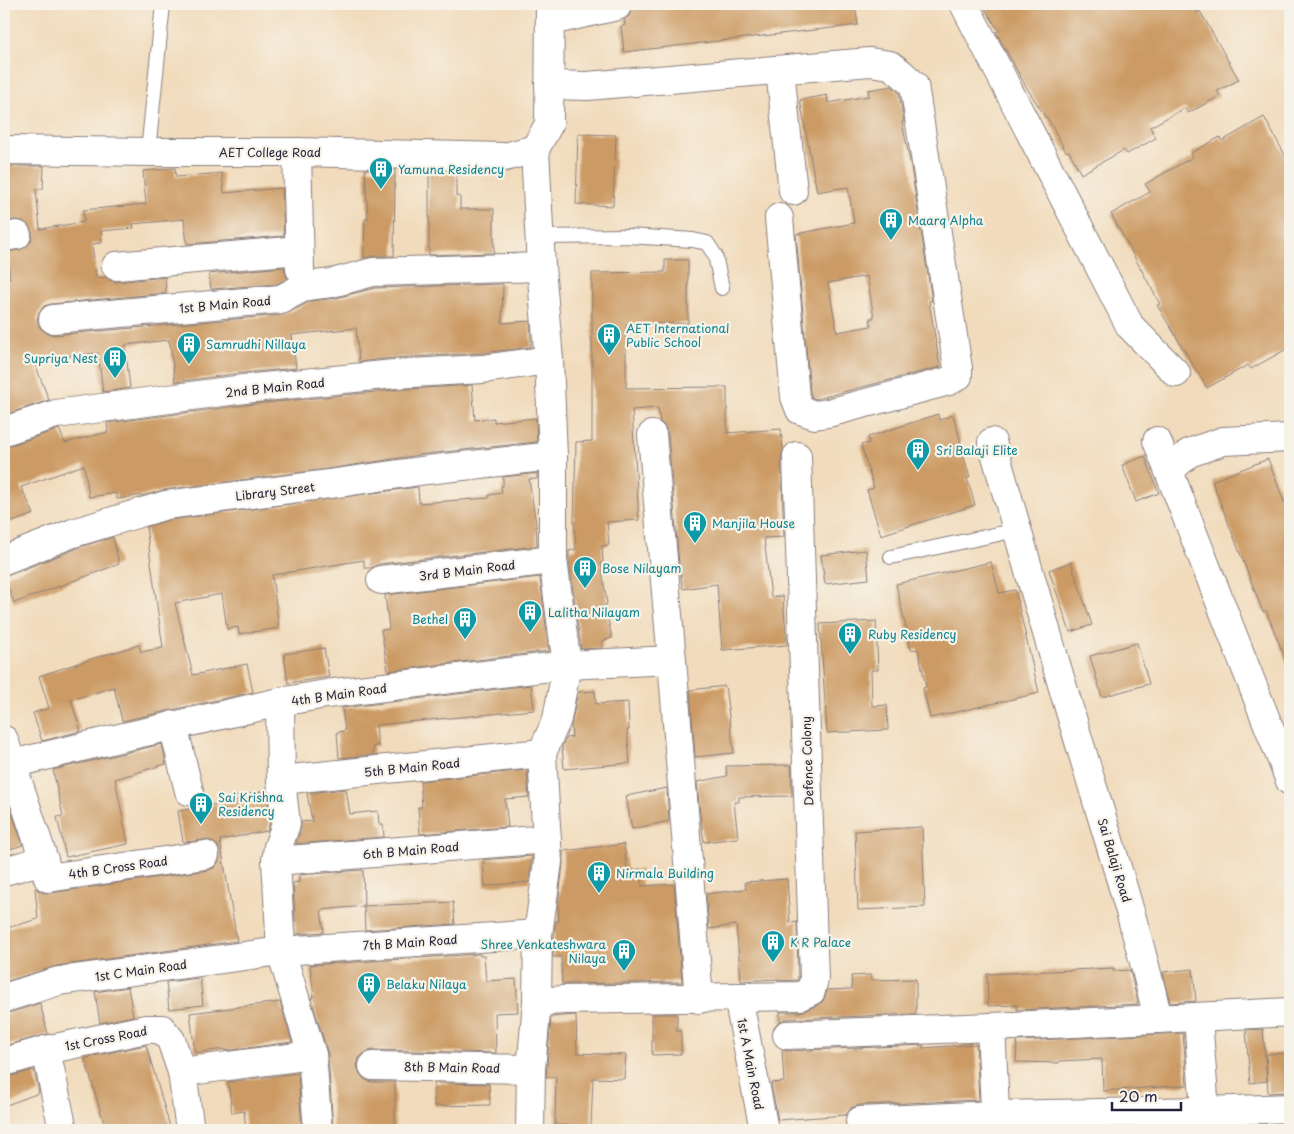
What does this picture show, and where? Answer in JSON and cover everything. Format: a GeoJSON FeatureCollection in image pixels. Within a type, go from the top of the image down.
{"type":"FeatureCollection","features":[{"type":"Feature","properties":{"kind":"street"},"geometry":{"type":"LineString","coordinates":[[964,4],[1130,326],[1176,373]]}},
{"type":"Feature","properties":{"kind":"street"},"geometry":{"type":"LineString","coordinates":[[530,1130],[531,1068],[537,1002],[538,934],[548,862],[542,754],[557,720],[567,665],[553,560],[553,456],[549,360],[535,149],[548,124],[550,12],[617,6]]}},
{"type":"Feature","properties":{"kind":"street"},"geometry":{"type":"LineString","coordinates":[[549,85],[587,86],[870,62],[890,65],[902,73],[914,85],[958,376],[949,382],[828,413],[816,415],[800,410],[795,397],[779,218]]}},
{"type":"Feature","properties":{"kind":"street"},"geometry":{"type":"LineString","coordinates":[[780,70],[793,191]]}},
{"type":"Feature","properties":{"kind":"street","name":"AET College Road"},"geometry":{"type":"LineString","coordinates":[[4,150],[297,152],[505,157],[535,149]]}},
{"type":"Feature","properties":{"kind":"street"},"geometry":{"type":"LineString","coordinates":[[297,152],[300,272],[306,286]]}},
{"type":"Feature","properties":{"kind":"street"},"geometry":{"type":"LineString","coordinates":[[116,266],[299,250]]}},
{"type":"Feature","properties":{"kind":"street","name":"1st B Main Road"},"geometry":{"type":"LineString","coordinates":[[53,319],[281,299],[306,286],[332,283],[373,272],[542,267]]}},
{"type":"Feature","properties":{"kind":"street","name":"2nd B Main Road"},"geometry":{"type":"LineString","coordinates":[[4,431],[56,414],[244,390],[394,374],[483,369],[549,360]]}},
{"type":"Feature","properties":{"kind":"street"},"geometry":{"type":"LineString","coordinates":[[652,435],[672,660],[698,999]]}},
{"type":"Feature","properties":{"kind":"street"},"geometry":{"type":"LineString","coordinates":[[1168,471],[1189,453],[1224,441],[1290,438]]}},
{"type":"Feature","properties":{"kind":"street"},"geometry":{"type":"LineString","coordinates":[[1156,441],[1290,781]]}},
{"type":"Feature","properties":{"kind":"street","name":"Sai Balaji Road"},"geometry":{"type":"LineString","coordinates":[[987,451],[1017,530],[1124,891],[1147,971],[1158,1020]]}},
{"type":"Feature","properties":{"kind":"street","name":"Library Street"},"geometry":{"type":"LineString","coordinates":[[4,560],[73,533],[166,506],[337,484],[427,470],[553,456]]}},
{"type":"Feature","properties":{"kind":"street","name":"Defence Colony"},"geometry":{"type":"LineString","coordinates":[[738,997],[800,996],[811,991],[814,979],[810,635],[796,456]]}},
{"type":"Feature","properties":{"kind":"street","name":"3rd B Main Road"},"geometry":{"type":"LineString","coordinates":[[381,580],[553,560]]}},
{"type":"Feature","properties":{"kind":"street","name":"4th B Main Road"},"geometry":{"type":"LineString","coordinates":[[6,749],[119,738],[280,702],[326,694],[567,665],[672,660]]}},
{"type":"Feature","properties":{"kind":"street"},"geometry":{"type":"LineString","coordinates":[[280,702],[281,780],[286,824],[278,847],[276,861],[281,951],[312,1055],[318,1130]]}},
{"type":"Feature","properties":{"kind":"street"},"geometry":{"type":"LineString","coordinates":[[173,725],[189,791]]}},
{"type":"Feature","properties":{"kind":"street","name":"4th B Cross Road"},"geometry":{"type":"LineString","coordinates":[[6,749],[12,793],[44,860],[48,878],[206,855]]}},
{"type":"Feature","properties":{"kind":"street","name":"5th B Main Road"},"geometry":{"type":"LineString","coordinates":[[281,780],[542,754]]}},
{"type":"Feature","properties":{"kind":"street","name":"6th B Main Road"},"geometry":{"type":"LineString","coordinates":[[276,861],[547,839]]}},
{"type":"Feature","properties":{"kind":"street"},"geometry":{"type":"LineString","coordinates":[[4,871],[44,860]]}},
{"type":"Feature","properties":{"kind":"street","name":"7th B Main Road"},"geometry":{"type":"LineString","coordinates":[[281,951],[538,934]]}},
{"type":"Feature","properties":{"kind":"street","name":"1st C Main Road"},"geometry":{"type":"LineString","coordinates":[[4,998],[60,980],[281,951]]}},
{"type":"Feature","properties":{"kind":"street"},"geometry":{"type":"LineString","coordinates":[[537,1002],[738,997]]}},
{"type":"Feature","properties":{"kind":"street","name":"1st A Main Road"},"geometry":{"type":"LineString","coordinates":[[738,997],[764,1130]]}},
{"type":"Feature","properties":{"kind":"street"},"geometry":{"type":"LineString","coordinates":[[787,1035],[1158,1020],[1290,1012]]}},
{"type":"Feature","properties":{"kind":"street"},"geometry":{"type":"LineString","coordinates":[[1198,1018],[1205,1121]]}},
{"type":"Feature","properties":{"kind":"street"},"geometry":{"type":"LineString","coordinates":[[991,1026],[996,1123]]}},
{"type":"Feature","properties":{"kind":"street","name":"1st Cross Road"},"geometry":{"type":"LineString","coordinates":[[4,1062],[46,1050],[146,1029],[162,1030],[171,1040],[182,1072],[190,1130]]}},
{"type":"Feature","properties":{"kind":"street"},"geometry":{"type":"LineString","coordinates":[[46,1050],[63,1130]]}},
{"type":"Feature","properties":{"kind":"street"},"geometry":{"type":"LineString","coordinates":[[182,1072],[312,1055]]}},
{"type":"Feature","properties":{"kind":"street","name":"8th B Main Road"},"geometry":{"type":"LineString","coordinates":[[373,1066],[531,1068]]}},
{"type":"Feature","properties":{"kind":"street"},"geometry":{"type":"LineString","coordinates":[[860,1121],[996,1123],[1205,1121],[1290,1108]]}},
{"type":"Feature","properties":{"kind":"lane"},"geometry":{"type":"LineString","coordinates":[[148,152],[163,4]]}},
{"type":"Feature","properties":{"kind":"lane"},"geometry":{"type":"LineString","coordinates":[[540,237],[628,236],[693,240],[707,244],[715,255],[722,288]]}},
{"type":"Feature","properties":{"kind":"lane"},"geometry":{"type":"LineString","coordinates":[[891,557],[1017,530]]}},
{"type":"Feature","properties":{"kind":"building"},"geometry":{"type":"Polygon","coordinates":[[[632,4],[855,4],[858,25],[624,52],[621,26],[625,25],[624,19],[632,11],[632,4]]]}},
{"type":"Feature","properties":{"kind":"building"},"geometry":{"type":"Polygon","coordinates":[[[982,4],[1192,4],[1197,13],[1200,11],[1239,80],[1217,91],[1220,96],[1188,113],[1185,108],[1150,127],[1156,138],[1127,154],[1124,150],[1081,174],[1069,151],[1066,152],[1047,117],[1025,85],[996,32],[999,31],[982,4]]]}},
{"type":"Feature","properties":{"kind":"building","name":"Maarq Alpha"},"geometry":{"type":"Polygon","coordinates":[[[892,86],[899,93],[904,122],[902,122],[932,301],[929,301],[940,367],[816,399],[812,398],[810,393],[796,234],[854,223],[848,187],[817,192],[800,100],[827,95],[828,103],[869,96],[868,90],[892,86]],[[867,276],[828,283],[837,332],[871,326],[870,318],[874,318],[867,276]]]}},
{"type":"Feature","properties":{"kind":"building"},"geometry":{"type":"Polygon","coordinates":[[[1264,117],[1290,164],[1290,347],[1251,369],[1248,365],[1207,388],[1157,305],[1160,304],[1111,214],[1150,192],[1145,184],[1193,157],[1191,153],[1220,137],[1222,141],[1264,117]]]}},
{"type":"Feature","properties":{"kind":"building"},"geometry":{"type":"Polygon","coordinates":[[[578,134],[616,135],[613,206],[576,204],[578,134]]]}},
{"type":"Feature","properties":{"kind":"building"},"geometry":{"type":"Polygon","coordinates":[[[4,166],[44,166],[43,189],[36,189],[40,229],[84,222],[83,210],[146,204],[143,171],[175,168],[176,177],[222,173],[224,193],[282,188],[284,236],[187,244],[184,219],[133,224],[134,228],[101,231],[102,243],[92,244],[96,278],[106,277],[117,282],[165,277],[166,293],[44,306],[39,312],[37,320],[40,328],[47,333],[54,335],[282,315],[311,301],[336,298],[375,288],[503,284],[502,323],[530,321],[531,347],[482,353],[393,358],[359,362],[356,328],[292,335],[296,368],[175,382],[169,340],[125,345],[130,388],[103,392],[98,353],[41,359],[43,364],[36,367],[49,400],[4,415],[4,280],[10,278],[7,252],[26,247],[31,241],[32,233],[29,226],[23,221],[4,221],[4,166]]]}},
{"type":"Feature","properties":{"kind":"building"},"geometry":{"type":"Polygon","coordinates":[[[365,169],[395,170],[394,256],[364,258],[365,219],[368,219],[365,169]]]}},
{"type":"Feature","properties":{"kind":"building"},"geometry":{"type":"Polygon","coordinates":[[[429,171],[456,171],[456,196],[460,196],[460,209],[494,209],[494,253],[429,255],[429,171]]]}},
{"type":"Feature","properties":{"kind":"building"},"geometry":{"type":"Polygon","coordinates":[[[665,260],[688,260],[688,323],[626,324],[626,388],[727,387],[727,433],[781,429],[784,537],[764,538],[771,597],[783,596],[787,645],[722,650],[717,584],[683,589],[679,565],[668,434],[665,426],[660,422],[658,408],[632,410],[639,520],[607,522],[609,545],[602,546],[603,562],[601,563],[607,604],[605,605],[612,638],[602,641],[603,648],[581,649],[569,551],[576,549],[574,522],[576,442],[592,441],[592,273],[665,272],[665,260]]]}},
{"type":"Feature","properties":{"kind":"building"},"geometry":{"type":"Polygon","coordinates":[[[284,267],[287,278],[277,284],[211,289],[209,274],[284,267]]]}},
{"type":"Feature","properties":{"kind":"building"},"geometry":{"type":"Polygon","coordinates":[[[472,385],[475,420],[494,418],[494,422],[536,418],[537,442],[425,454],[335,468],[164,490],[142,496],[117,499],[116,493],[89,497],[84,465],[21,487],[34,514],[4,525],[4,446],[59,429],[65,443],[108,432],[107,423],[246,405],[395,390],[472,385]]]}},
{"type":"Feature","properties":{"kind":"building","name":"Sri Balaji Elite"},"geometry":{"type":"Polygon","coordinates":[[[938,414],[939,420],[953,415],[970,477],[967,478],[975,505],[881,535],[867,490],[874,488],[861,445],[869,443],[868,437],[938,414]]]}},
{"type":"Feature","properties":{"kind":"building"},"geometry":{"type":"Polygon","coordinates":[[[1145,456],[1159,493],[1136,502],[1122,465],[1145,456]]]}},
{"type":"Feature","properties":{"kind":"building"},"geometry":{"type":"Polygon","coordinates":[[[1268,459],[1284,502],[1290,499],[1290,668],[1266,611],[1263,612],[1212,481],[1268,459]]]}},
{"type":"Feature","properties":{"kind":"building"},"geometry":{"type":"Polygon","coordinates":[[[537,473],[537,479],[529,479],[536,524],[537,546],[379,564],[371,568],[364,568],[364,560],[272,575],[279,628],[239,634],[238,627],[227,629],[222,594],[175,603],[193,675],[247,664],[253,692],[122,721],[114,687],[71,700],[81,731],[42,741],[33,713],[49,708],[39,676],[139,645],[141,652],[163,648],[146,527],[169,520],[418,487],[419,503],[489,498],[489,495],[502,493],[503,477],[537,473]]]}},
{"type":"Feature","properties":{"kind":"building"},"geometry":{"type":"Polygon","coordinates":[[[113,537],[119,564],[14,603],[4,577],[83,546],[113,537]]]}},
{"type":"Feature","properties":{"kind":"building"},"geometry":{"type":"Polygon","coordinates":[[[866,550],[869,579],[825,584],[821,555],[866,550]]]}},
{"type":"Feature","properties":{"kind":"building"},"geometry":{"type":"Polygon","coordinates":[[[991,562],[999,593],[1015,590],[1039,693],[930,718],[923,688],[926,687],[918,649],[911,650],[896,584],[991,562]]]}},
{"type":"Feature","properties":{"kind":"building"},"geometry":{"type":"Polygon","coordinates":[[[1071,562],[1092,625],[1070,632],[1049,570],[1071,562]]]}},
{"type":"Feature","properties":{"kind":"building"},"geometry":{"type":"Polygon","coordinates":[[[540,577],[549,651],[388,671],[381,630],[389,629],[385,595],[540,577]]]}},
{"type":"Feature","properties":{"kind":"building"},"geometry":{"type":"Polygon","coordinates":[[[876,621],[878,670],[871,670],[872,706],[887,705],[888,730],[827,733],[820,624],[876,621]]]}},
{"type":"Feature","properties":{"kind":"building"},"geometry":{"type":"Polygon","coordinates":[[[1137,643],[1149,684],[1102,697],[1090,656],[1137,643]]]}},
{"type":"Feature","properties":{"kind":"building"},"geometry":{"type":"Polygon","coordinates":[[[324,648],[329,677],[288,683],[284,654],[324,648]]]}},
{"type":"Feature","properties":{"kind":"building"},"geometry":{"type":"Polygon","coordinates":[[[531,685],[534,710],[376,725],[378,746],[373,746],[373,755],[339,758],[337,732],[345,731],[342,708],[531,685]]]}},
{"type":"Feature","properties":{"kind":"building"},"geometry":{"type":"Polygon","coordinates":[[[725,686],[734,753],[695,757],[690,690],[725,686]]]}},
{"type":"Feature","properties":{"kind":"building"},"geometry":{"type":"Polygon","coordinates":[[[595,691],[596,704],[628,702],[629,730],[627,730],[630,763],[564,769],[562,746],[566,738],[572,737],[571,726],[578,692],[595,691]]]}},
{"type":"Feature","properties":{"kind":"building"},"geometry":{"type":"Polygon","coordinates":[[[162,744],[166,764],[115,779],[128,844],[66,857],[57,817],[63,816],[53,770],[162,744]]]}},
{"type":"Feature","properties":{"kind":"building"},"geometry":{"type":"Polygon","coordinates":[[[791,765],[792,796],[739,797],[739,802],[734,802],[738,838],[704,842],[697,782],[727,776],[726,766],[791,765]]]}},
{"type":"Feature","properties":{"kind":"building"},"geometry":{"type":"Polygon","coordinates":[[[527,770],[529,797],[505,799],[508,827],[420,834],[418,807],[422,807],[420,781],[527,770]]]}},
{"type":"Feature","properties":{"kind":"building"},"geometry":{"type":"Polygon","coordinates":[[[667,788],[669,821],[632,829],[626,796],[667,788]]]}},
{"type":"Feature","properties":{"kind":"building"},"geometry":{"type":"Polygon","coordinates":[[[346,789],[350,814],[378,811],[379,824],[383,824],[384,837],[296,844],[301,829],[301,822],[312,821],[307,793],[346,789]]]}},
{"type":"Feature","properties":{"kind":"building"},"geometry":{"type":"Polygon","coordinates":[[[4,791],[23,845],[4,851],[4,791]]]}},
{"type":"Feature","properties":{"kind":"building"},"geometry":{"type":"Polygon","coordinates":[[[267,791],[270,822],[267,831],[220,840],[237,941],[57,966],[4,982],[4,929],[38,919],[35,888],[43,893],[50,893],[214,868],[219,861],[220,853],[218,846],[211,841],[203,840],[183,842],[178,811],[235,801],[234,797],[267,791]]]}},
{"type":"Feature","properties":{"kind":"building"},"geometry":{"type":"Polygon","coordinates":[[[922,827],[925,907],[858,910],[855,831],[922,827]]]}},
{"type":"Feature","properties":{"kind":"building"},"geometry":{"type":"Polygon","coordinates":[[[624,844],[627,871],[640,869],[642,886],[674,884],[682,982],[562,984],[561,957],[553,957],[556,921],[559,921],[558,907],[563,851],[624,844]]]}},
{"type":"Feature","properties":{"kind":"building"},"geometry":{"type":"Polygon","coordinates":[[[532,856],[529,882],[485,886],[483,860],[532,856]]]}},
{"type":"Feature","properties":{"kind":"building"},"geometry":{"type":"Polygon","coordinates":[[[363,870],[364,906],[321,910],[324,932],[296,934],[293,883],[299,882],[299,875],[363,870]]]}},
{"type":"Feature","properties":{"kind":"building"},"geometry":{"type":"Polygon","coordinates":[[[787,879],[790,923],[797,922],[798,980],[741,981],[736,925],[709,929],[706,894],[746,889],[745,882],[787,879]]]}},
{"type":"Feature","properties":{"kind":"building"},"geometry":{"type":"Polygon","coordinates":[[[453,902],[455,924],[365,930],[364,906],[453,902]]]}},
{"type":"Feature","properties":{"kind":"building"},"geometry":{"type":"Polygon","coordinates":[[[480,954],[480,956],[484,956],[486,981],[516,979],[518,1012],[495,1013],[496,1053],[373,1050],[366,1052],[359,1058],[357,1066],[365,1080],[372,1082],[395,1082],[395,1130],[333,1130],[328,1054],[311,998],[314,997],[310,965],[480,954]]]}},
{"type":"Feature","properties":{"kind":"building"},"geometry":{"type":"Polygon","coordinates":[[[1114,968],[1113,971],[1130,970],[1138,1004],[1017,1010],[1017,1005],[988,1006],[987,974],[1114,968]]]}},
{"type":"Feature","properties":{"kind":"building"},"geometry":{"type":"Polygon","coordinates":[[[1193,969],[1196,1001],[1170,1003],[1163,972],[1193,969]]]}},
{"type":"Feature","properties":{"kind":"building"},"geometry":{"type":"Polygon","coordinates":[[[871,975],[871,980],[916,979],[916,1014],[786,1019],[780,1021],[780,1012],[800,1012],[817,1005],[823,1001],[827,990],[852,989],[851,976],[871,975]]]}},
{"type":"Feature","properties":{"kind":"building"},"geometry":{"type":"Polygon","coordinates":[[[200,978],[203,1005],[169,1009],[166,982],[200,978]]]}},
{"type":"Feature","properties":{"kind":"building"},"geometry":{"type":"Polygon","coordinates":[[[128,987],[133,1016],[100,1023],[95,992],[128,987]]]}},
{"type":"Feature","properties":{"kind":"building"},"geometry":{"type":"Polygon","coordinates":[[[280,1002],[292,1042],[195,1053],[190,1013],[280,1002]]]}},
{"type":"Feature","properties":{"kind":"building"},"geometry":{"type":"Polygon","coordinates":[[[40,1003],[48,1034],[4,1046],[4,1013],[40,1003]]]}},
{"type":"Feature","properties":{"kind":"building"},"geometry":{"type":"Polygon","coordinates":[[[652,1014],[677,1014],[677,1031],[681,1031],[681,1054],[652,1055],[652,1014]]]}},
{"type":"Feature","properties":{"kind":"building"},"geometry":{"type":"Polygon","coordinates":[[[576,1015],[577,1053],[626,1055],[624,1079],[593,1078],[591,1126],[555,1125],[556,1077],[546,1077],[551,1017],[576,1015]]]}},
{"type":"Feature","properties":{"kind":"building"},"geometry":{"type":"Polygon","coordinates":[[[1263,1029],[1267,1081],[1250,1083],[1246,1030],[1263,1029]]]}},
{"type":"Feature","properties":{"kind":"building"},"geometry":{"type":"Polygon","coordinates":[[[1183,1033],[1187,1085],[1103,1091],[1102,1059],[1059,1061],[1059,1063],[1016,1062],[1017,1041],[1183,1033]]]}},
{"type":"Feature","properties":{"kind":"building"},"geometry":{"type":"Polygon","coordinates":[[[976,1044],[979,1100],[859,1105],[851,1108],[846,1115],[778,1120],[771,1083],[784,1082],[782,1050],[923,1045],[923,1048],[976,1044]]]}},
{"type":"Feature","properties":{"kind":"building"},"geometry":{"type":"Polygon","coordinates":[[[146,1045],[171,1130],[106,1130],[85,1059],[146,1045]]]}},
{"type":"Feature","properties":{"kind":"building"},"geometry":{"type":"Polygon","coordinates":[[[1287,1053],[1289,1092],[1268,1093],[1266,1054],[1287,1053]]]}},
{"type":"Feature","properties":{"kind":"building"},"geometry":{"type":"Polygon","coordinates":[[[34,1070],[39,1093],[4,1106],[4,1077],[34,1070]]]}},
{"type":"Feature","properties":{"kind":"building"},"geometry":{"type":"Polygon","coordinates":[[[298,1073],[302,1130],[246,1130],[244,1111],[232,1113],[228,1082],[298,1073]]]}},
{"type":"Feature","properties":{"kind":"building"},"geometry":{"type":"Polygon","coordinates":[[[434,1083],[489,1084],[490,1105],[434,1106],[434,1083]]]}},
{"type":"Feature","properties":{"kind":"building"},"geometry":{"type":"Polygon","coordinates":[[[1270,1124],[1290,1124],[1290,1130],[1270,1130],[1270,1124]]]}},
{"type":"Feature","properties":{"kind":"place","name":"Yamuna Residency"},"geometry":{"type":"Point","coordinates":[381,190]}},
{"type":"Feature","properties":{"kind":"place","name":"Maarq Alpha"},"geometry":{"type":"Point","coordinates":[891,241]}},
{"type":"Feature","properties":{"kind":"place","name":"AET International Public School"},"geometry":{"type":"Point","coordinates":[609,356]}},
{"type":"Feature","properties":{"kind":"place","name":"Samrudhi Nillaya"},"geometry":{"type":"Point","coordinates":[189,365]}},
{"type":"Feature","properties":{"kind":"place","name":"Supriya Nest"},"geometry":{"type":"Point","coordinates":[115,379]}},
{"type":"Feature","properties":{"kind":"place","name":"Sri Balaji Elite"},"geometry":{"type":"Point","coordinates":[918,471]}},
{"type":"Feature","properties":{"kind":"place","name":"Manjila House"},"geometry":{"type":"Point","coordinates":[695,544]}},
{"type":"Feature","properties":{"kind":"place","name":"Bose Nilayam"},"geometry":{"type":"Point","coordinates":[585,589]}},
{"type":"Feature","properties":{"kind":"place","name":"Lalitha Nilayam"},"geometry":{"type":"Point","coordinates":[530,633]}},
{"type":"Feature","properties":{"kind":"place","name":"Bethel"},"geometry":{"type":"Point","coordinates":[465,640]}},
{"type":"Feature","properties":{"kind":"place","name":"Ruby Residency"},"geometry":{"type":"Point","coordinates":[850,655]}},
{"type":"Feature","properties":{"kind":"place","name":"Sai Krishna Residency"},"geometry":{"type":"Point","coordinates":[201,825]}},
{"type":"Feature","properties":{"kind":"place","name":"Nirmala Building"},"geometry":{"type":"Point","coordinates":[599,894]}},
{"type":"Feature","properties":{"kind":"place","name":"K R Palace"},"geometry":{"type":"Point","coordinates":[773,963]}},
{"type":"Feature","properties":{"kind":"place","name":"Shree Venkateshwara Nilaya"},"geometry":{"type":"Point","coordinates":[624,972]}},
{"type":"Feature","properties":{"kind":"place","name":"Belaku Nilaya"},"geometry":{"type":"Point","coordinates":[369,1005]}}]}
